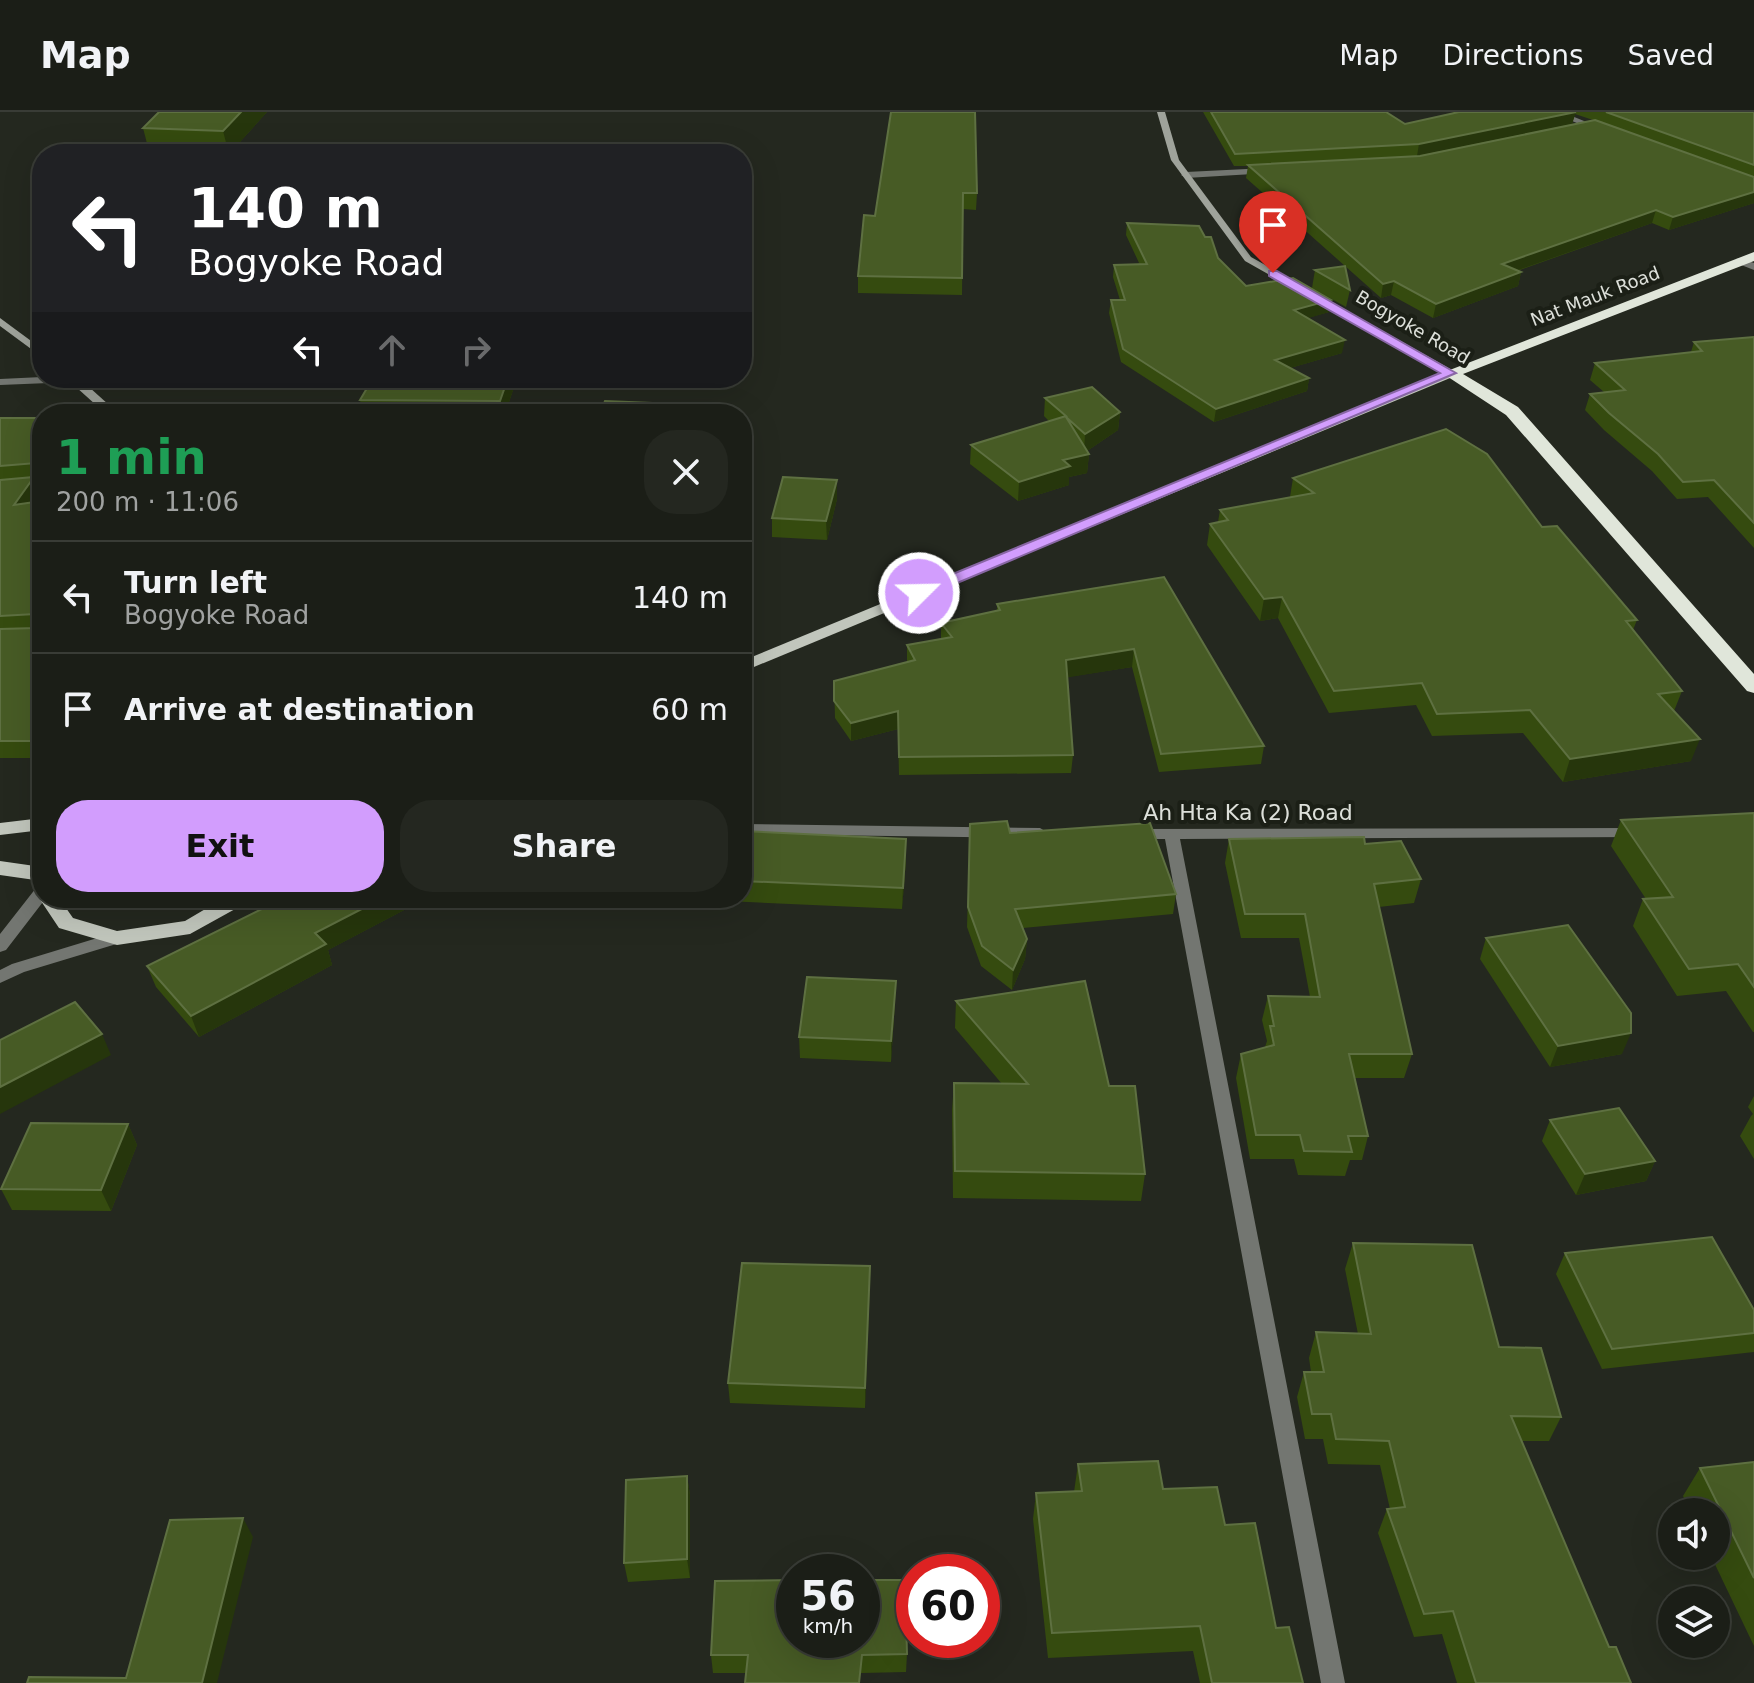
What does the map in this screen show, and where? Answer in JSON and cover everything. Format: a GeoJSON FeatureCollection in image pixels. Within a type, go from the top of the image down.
{"type":"FeatureCollection","features":[{"type":"Feature","properties":{"kind":"highway","name":"Nat Mauk Road"},"geometry":{"type":"LineString","coordinates":[[1450,373],[1749,262]]}},
{"type":"Feature","properties":{"kind":"highway","name":"Bogyoke Road"},"geometry":{"type":"LineString","coordinates":[[1450,373],[1512,411],[1754,687]]}},
{"type":"Feature","properties":{"kind":"main road"},"geometry":{"type":"LineString","coordinates":[[752,663],[1450,373]]}},
{"type":"Feature","properties":{"kind":"main road"},"geometry":{"type":"LineString","coordinates":[[0,829],[32,825]]}},
{"type":"Feature","properties":{"kind":"main road"},"geometry":{"type":"LineString","coordinates":[[0,868],[32,873]]}},
{"type":"Feature","properties":{"kind":"main road"},"geometry":{"type":"LineString","coordinates":[[56,908],[66,923],[117,938],[190,927],[222,908]]}},
{"type":"Feature","properties":{"kind":"street","name":"Bogyoke Road"},"geometry":{"type":"LineString","coordinates":[[1161,112],[1175,160],[1248,259],[1450,373]]}},
{"type":"Feature","properties":{"kind":"street"},"geometry":{"type":"LineString","coordinates":[[1554,112],[1608,132]]}},
{"type":"Feature","properties":{"kind":"street"},"geometry":{"type":"LineString","coordinates":[[1564,132],[1593,126]]}},
{"type":"Feature","properties":{"kind":"street"},"geometry":{"type":"LineString","coordinates":[[1186,175],[1279,170]]}},
{"type":"Feature","properties":{"kind":"street"},"geometry":{"type":"LineString","coordinates":[[0,321],[32,346]]}},
{"type":"Feature","properties":{"kind":"street"},"geometry":{"type":"LineString","coordinates":[[0,382],[32,380]]}},
{"type":"Feature","properties":{"kind":"street"},"geometry":{"type":"LineString","coordinates":[[84,388],[102,404]]}},
{"type":"Feature","properties":{"kind":"street"},"geometry":{"type":"LineString","coordinates":[[0,489],[32,487]]}},
{"type":"Feature","properties":{"kind":"street"},"geometry":{"type":"LineString","coordinates":[[752,829],[1061,833]]}},
{"type":"Feature","properties":{"kind":"street","name":"Ah Hta Ka (2) Road"},"geometry":{"type":"LineString","coordinates":[[1124,834],[1660,833]]}},
{"type":"Feature","properties":{"kind":"street"},"geometry":{"type":"LineString","coordinates":[[1172,835],[1333,1683]]}},
{"type":"Feature","properties":{"kind":"street"},"geometry":{"type":"LineString","coordinates":[[0,946],[32,905]]}},
{"type":"Feature","properties":{"kind":"street"},"geometry":{"type":"LineString","coordinates":[[0,977],[18,968],[117,938]]}},
{"type":"Feature","properties":{"kind":"building"},"geometry":{"type":"Polygon","coordinates":[[[159,112],[241,112],[223,131],[143,128],[159,112]]]}},
{"type":"Feature","properties":{"kind":"building"},"geometry":{"type":"Polygon","coordinates":[[[891,112],[975,112],[977,193],[963,193],[962,278],[858,276],[864,215],[875,216],[891,112]]]}},
{"type":"Feature","properties":{"kind":"building"},"geometry":{"type":"Polygon","coordinates":[[[1211,112],[1386,112],[1405,124],[1459,112],[1576,112],[1419,144],[1235,154],[1211,112]]]}},
{"type":"Feature","properties":{"kind":"building"},"geometry":{"type":"Polygon","coordinates":[[[1606,112],[1754,112],[1754,165],[1606,112]]]}},
{"type":"Feature","properties":{"kind":"building"},"geometry":{"type":"Polygon","coordinates":[[[1595,120],[1754,177],[1754,192],[1673,217],[1656,210],[1502,264],[1521,272],[1436,304],[1394,281],[1383,284],[1248,165],[1420,156],[1595,120]]]}},
{"type":"Feature","properties":{"kind":"building"},"geometry":{"type":"Polygon","coordinates":[[[1127,223],[1199,226],[1205,237],[1211,237],[1218,258],[1246,286],[1293,278],[1331,300],[1294,310],[1345,340],[1275,360],[1309,378],[1216,409],[1123,349],[1111,300],[1125,300],[1114,265],[1147,264],[1127,223]]]}},
{"type":"Feature","properties":{"kind":"building"},"geometry":{"type":"Polygon","coordinates":[[[1345,266],[1350,290],[1315,270],[1345,266]]]}},
{"type":"Feature","properties":{"kind":"building"},"geometry":{"type":"Polygon","coordinates":[[[1754,337],[1754,523],[1714,480],[1683,482],[1658,454],[1590,394],[1625,390],[1595,363],[1702,351],[1694,342],[1754,337]]]}},
{"type":"Feature","properties":{"kind":"building"},"geometry":{"type":"Polygon","coordinates":[[[1092,387],[1120,412],[1085,434],[1066,417],[1089,454],[1063,460],[1070,466],[1019,482],[971,445],[1066,416],[1045,398],[1092,387]]]}},
{"type":"Feature","properties":{"kind":"building"},"geometry":{"type":"Polygon","coordinates":[[[367,388],[505,388],[500,401],[360,400],[367,388]]]}},
{"type":"Feature","properties":{"kind":"building"},"geometry":{"type":"Polygon","coordinates":[[[605,401],[676,404],[604,404],[605,401]]]}},
{"type":"Feature","properties":{"kind":"building"},"geometry":{"type":"Polygon","coordinates":[[[0,418],[32,418],[32,463],[0,466],[0,418]]]}},
{"type":"Feature","properties":{"kind":"building"},"geometry":{"type":"Polygon","coordinates":[[[1446,429],[1487,454],[1542,527],[1557,526],[1637,620],[1626,621],[1682,691],[1658,694],[1700,739],[1570,759],[1530,710],[1437,714],[1422,683],[1334,691],[1282,597],[1264,599],[1210,524],[1228,520],[1220,510],[1314,493],[1293,478],[1446,429]]]}},
{"type":"Feature","properties":{"kind":"building"},"geometry":{"type":"Polygon","coordinates":[[[32,477],[14,505],[32,502],[32,614],[0,616],[0,480],[32,477]]]}},
{"type":"Feature","properties":{"kind":"building"},"geometry":{"type":"Polygon","coordinates":[[[783,477],[837,480],[826,521],[772,518],[783,477]]]}},
{"type":"Feature","properties":{"kind":"building"},"geometry":{"type":"Polygon","coordinates":[[[1164,577],[1264,746],[1161,754],[1134,649],[1066,660],[1073,755],[899,757],[898,711],[851,723],[834,701],[834,681],[915,660],[907,645],[952,637],[941,623],[1000,610],[997,604],[1164,577]]]}},
{"type":"Feature","properties":{"kind":"building"},"geometry":{"type":"Polygon","coordinates":[[[32,628],[32,741],[0,741],[0,629],[32,628]]]}},
{"type":"Feature","properties":{"kind":"building"},"geometry":{"type":"Polygon","coordinates":[[[1754,813],[1754,987],[1738,964],[1689,969],[1643,899],[1673,897],[1621,820],[1754,813]]]}},
{"type":"Feature","properties":{"kind":"building"},"geometry":{"type":"Polygon","coordinates":[[[1007,821],[1010,833],[1150,823],[1176,894],[1015,909],[1027,939],[1013,970],[982,946],[968,907],[970,824],[1007,821]]]}},
{"type":"Feature","properties":{"kind":"building"},"geometry":{"type":"Polygon","coordinates":[[[752,831],[906,839],[903,888],[752,881],[752,831]]]}},
{"type":"Feature","properties":{"kind":"building"},"geometry":{"type":"Polygon","coordinates":[[[1364,837],[1365,844],[1401,841],[1421,879],[1374,884],[1412,1054],[1349,1054],[1368,1136],[1348,1136],[1352,1152],[1304,1151],[1300,1135],[1256,1135],[1241,1054],[1274,1045],[1268,996],[1320,997],[1305,914],[1245,914],[1229,839],[1364,837]]]}},
{"type":"Feature","properties":{"kind":"building"},"geometry":{"type":"Polygon","coordinates":[[[264,908],[364,908],[315,933],[326,944],[191,1016],[147,966],[264,908]]]}},
{"type":"Feature","properties":{"kind":"building"},"geometry":{"type":"Polygon","coordinates":[[[1568,925],[1631,1013],[1631,1033],[1558,1046],[1486,938],[1568,925]]]}},
{"type":"Feature","properties":{"kind":"building"},"geometry":{"type":"Polygon","coordinates":[[[807,977],[896,981],[891,1041],[799,1037],[807,977]]]}},
{"type":"Feature","properties":{"kind":"building"},"geometry":{"type":"Polygon","coordinates":[[[1085,981],[1109,1086],[1135,1086],[1145,1174],[955,1171],[954,1083],[1028,1084],[956,1001],[1085,981]]]}},
{"type":"Feature","properties":{"kind":"building"},"geometry":{"type":"Polygon","coordinates":[[[75,1002],[102,1034],[0,1087],[0,1040],[75,1002]]]}},
{"type":"Feature","properties":{"kind":"building"},"geometry":{"type":"Polygon","coordinates":[[[1619,1108],[1655,1161],[1585,1174],[1550,1120],[1619,1108]]]}},
{"type":"Feature","properties":{"kind":"building"},"geometry":{"type":"Polygon","coordinates":[[[31,1123],[128,1124],[101,1190],[1,1189],[31,1123]]]}},
{"type":"Feature","properties":{"kind":"building"},"geometry":{"type":"Polygon","coordinates":[[[1712,1237],[1754,1310],[1754,1333],[1612,1349],[1565,1253],[1712,1237]]]}},
{"type":"Feature","properties":{"kind":"building"},"geometry":{"type":"Polygon","coordinates":[[[1353,1243],[1472,1245],[1499,1347],[1541,1348],[1561,1417],[1511,1416],[1609,1647],[1616,1647],[1631,1683],[1476,1683],[1453,1611],[1424,1614],[1387,1509],[1405,1507],[1389,1441],[1336,1439],[1331,1414],[1312,1414],[1304,1372],[1324,1372],[1316,1332],[1371,1334],[1353,1243]]]}},
{"type":"Feature","properties":{"kind":"building"},"geometry":{"type":"Polygon","coordinates":[[[742,1263],[870,1266],[865,1388],[728,1383],[742,1263]]]}},
{"type":"Feature","properties":{"kind":"building"},"geometry":{"type":"Polygon","coordinates":[[[1158,1461],[1163,1489],[1217,1487],[1225,1525],[1255,1523],[1276,1628],[1289,1627],[1303,1683],[1212,1683],[1200,1626],[1052,1633],[1036,1493],[1082,1491],[1078,1464],[1158,1461]]]}},
{"type":"Feature","properties":{"kind":"building"},"geometry":{"type":"Polygon","coordinates":[[[1754,1462],[1754,1578],[1730,1529],[1730,1498],[1715,1498],[1700,1468],[1754,1462]]]}},
{"type":"Feature","properties":{"kind":"building"},"geometry":{"type":"Polygon","coordinates":[[[687,1476],[687,1559],[624,1563],[626,1480],[687,1476]]]}},
{"type":"Feature","properties":{"kind":"building"},"geometry":{"type":"Polygon","coordinates":[[[243,1518],[202,1683],[27,1683],[29,1677],[126,1678],[170,1520],[243,1518]]]}},
{"type":"Feature","properties":{"kind":"building"},"geometry":{"type":"Polygon","coordinates":[[[776,1580],[776,1658],[862,1658],[859,1683],[745,1683],[748,1655],[711,1655],[715,1581],[776,1580]]]}},
{"type":"Feature","properties":{"kind":"building"},"geometry":{"type":"Polygon","coordinates":[[[880,1580],[896,1580],[896,1654],[880,1655],[880,1580]]]}},
{"type":"Feature","properties":{"kind":"route"},"geometry":{"type":"LineString","coordinates":[[919,593],[1450,373],[1273,273]]}}]}
